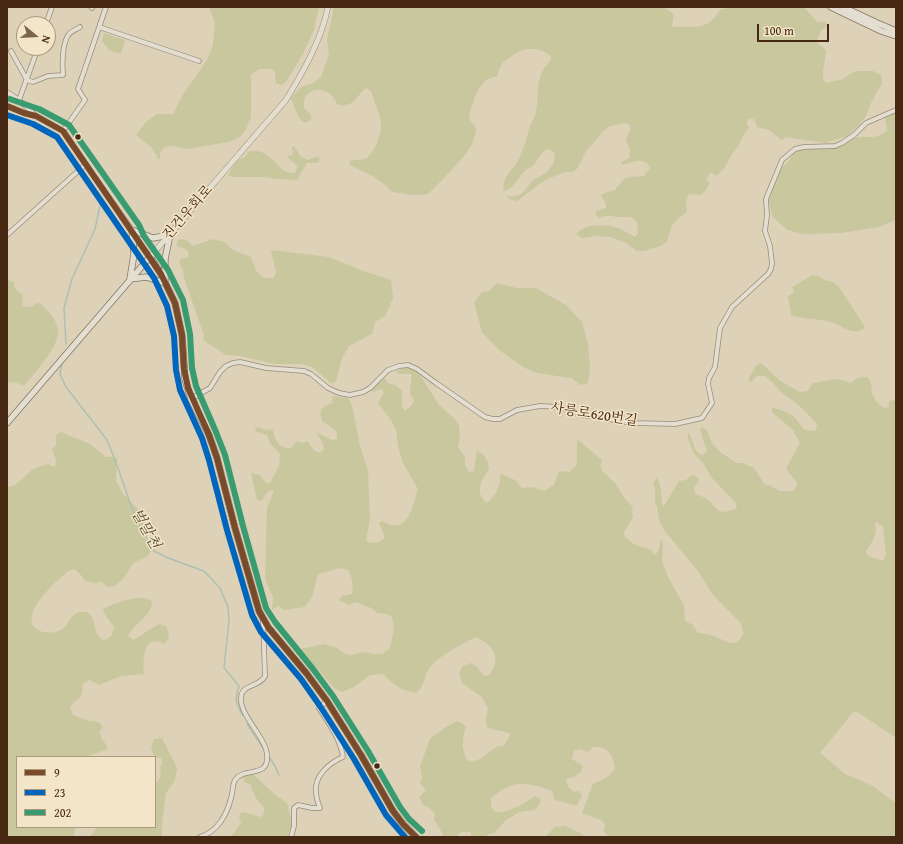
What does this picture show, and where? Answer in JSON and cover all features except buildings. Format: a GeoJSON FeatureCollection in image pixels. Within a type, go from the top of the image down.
{"type":"FeatureCollection","features":[{"type":"Feature","properties":{"kind":"main road"},"geometry":{"type":"LineString","coordinates":[[831,7],[881,32],[896,36]]}},
{"type":"Feature","properties":{"kind":"main road"},"geometry":{"type":"LineString","coordinates":[[843,7],[896,31]]}},
{"type":"Feature","properties":{"kind":"main road"},"geometry":{"type":"LineString","coordinates":[[132,230],[153,238],[170,235],[165,259],[165,284],[146,277],[130,280],[134,254],[132,230]]}},
{"type":"Feature","properties":{"kind":"main road"},"geometry":{"type":"LineString","coordinates":[[150,257],[175,303],[182,335],[185,379],[191,399],[205,425],[215,452],[256,603],[263,619],[327,701],[361,755],[393,811],[416,837]]}},
{"type":"Feature","properties":{"kind":"main road","name":"진건우회로"},"geometry":{"type":"LineString","coordinates":[[7,423],[150,257]]}},
{"type":"Feature","properties":{"kind":"street"},"geometry":{"type":"LineString","coordinates":[[63,131],[85,100],[78,89],[106,7]]}},
{"type":"Feature","properties":{"kind":"street","name":"진건우회로"},"geometry":{"type":"LineString","coordinates":[[150,257],[286,100],[304,71],[318,43],[328,7]]}},
{"type":"Feature","properties":{"kind":"street"},"geometry":{"type":"LineString","coordinates":[[99,26],[199,61]]}},
{"type":"Feature","properties":{"kind":"street"},"geometry":{"type":"LineString","coordinates":[[11,51],[27,80],[33,82],[48,76],[63,75],[62,61],[64,47],[69,34],[80,27]]}},
{"type":"Feature","properties":{"kind":"street"},"geometry":{"type":"LineString","coordinates":[[19,100],[35,56]]}},
{"type":"Feature","properties":{"kind":"street"},"geometry":{"type":"LineString","coordinates":[[7,92],[19,100],[36,116],[63,131],[150,257]]}},
{"type":"Feature","properties":{"kind":"street"},"geometry":{"type":"LineString","coordinates":[[7,106],[36,116]]}},
{"type":"Feature","properties":{"kind":"street","name":"사릉로620번길"},"geometry":{"type":"LineString","coordinates":[[191,399],[210,388],[220,372],[226,366],[233,363],[240,362],[266,368],[304,371],[311,374],[328,388],[339,393],[350,394],[363,392],[370,388],[388,370],[399,366],[408,365],[417,369],[486,417],[493,419],[500,419],[517,410],[540,406],[558,407],[583,415],[633,423],[675,424],[702,418],[712,403],[708,384],[709,378],[715,367],[720,328],[732,307],[772,269],[771,250],[765,227],[767,215],[766,199],[782,160],[795,149],[804,147],[835,146],[842,143],[854,135],[866,123],[896,110]]}},
{"type":"Feature","properties":{"kind":"street"},"geometry":{"type":"LineString","coordinates":[[7,235],[86,164]]}},
{"type":"Feature","properties":{"kind":"street"},"geometry":{"type":"LineString","coordinates":[[200,837],[215,829],[223,818],[232,798],[235,781],[242,774],[260,770],[267,762],[268,756],[265,745],[247,717],[241,698],[243,691],[250,686],[261,682],[265,676],[263,619]]}},
{"type":"Feature","properties":{"kind":"street"},"geometry":{"type":"LineString","coordinates":[[291,837],[294,826],[294,808],[298,805],[320,808],[316,793],[318,780],[328,765],[343,757],[336,736],[319,708],[327,701]]}},
{"type":"Feature","properties":{"kind":"green space"},"geometry":{"type":"Polygon","coordinates":[[[209,7],[319,7],[314,30],[303,54],[286,82],[281,85],[276,83],[275,72],[272,69],[259,69],[251,75],[251,117],[246,129],[240,137],[229,142],[187,149],[172,146],[165,147],[160,153],[160,159],[158,159],[153,149],[136,135],[146,122],[157,114],[173,114],[184,93],[207,60],[213,45],[215,23],[209,7]]]}},
{"type":"Feature","properties":{"kind":"green space"},"geometry":{"type":"Polygon","coordinates":[[[334,7],[663,7],[674,14],[672,26],[697,27],[711,21],[721,9],[726,9],[728,7],[804,7],[817,22],[826,22],[827,26],[821,31],[817,39],[818,44],[826,51],[823,80],[827,83],[843,79],[852,73],[859,71],[873,71],[881,75],[882,83],[866,116],[859,125],[847,136],[825,143],[786,137],[782,140],[769,130],[757,127],[754,119],[747,121],[749,128],[724,169],[716,176],[711,172],[706,179],[710,183],[706,190],[700,195],[689,194],[686,201],[687,212],[676,220],[672,226],[667,241],[661,246],[644,251],[637,251],[626,243],[611,237],[596,236],[582,238],[576,234],[580,230],[596,225],[618,228],[635,237],[638,233],[637,223],[634,219],[608,216],[599,218],[595,214],[597,211],[606,208],[606,203],[601,196],[602,194],[615,190],[626,178],[644,176],[650,168],[647,163],[641,161],[635,161],[622,165],[622,162],[629,158],[630,151],[626,139],[631,129],[626,123],[610,126],[602,132],[586,151],[577,169],[573,172],[565,172],[545,180],[517,201],[509,199],[507,196],[516,196],[521,194],[532,181],[549,170],[555,157],[554,153],[548,149],[542,153],[534,164],[522,174],[513,185],[504,191],[503,187],[505,180],[519,159],[527,139],[529,128],[536,114],[539,84],[542,72],[551,60],[551,56],[540,50],[530,49],[514,54],[503,63],[497,76],[485,81],[474,99],[471,109],[469,119],[476,128],[472,144],[464,156],[428,194],[414,195],[392,192],[371,175],[350,165],[349,162],[352,160],[365,159],[368,157],[379,138],[381,124],[371,91],[366,88],[350,104],[346,105],[337,104],[333,97],[322,90],[311,92],[307,95],[304,101],[304,108],[310,114],[311,118],[311,120],[306,123],[301,121],[291,98],[301,87],[313,83],[321,77],[329,55],[327,40],[334,7]]]}},
{"type":"Feature","properties":{"kind":"green space"},"geometry":{"type":"Polygon","coordinates":[[[104,33],[125,40],[121,54],[109,50],[102,41],[104,33]]]}},
{"type":"Feature","properties":{"kind":"green space"},"geometry":{"type":"Polygon","coordinates":[[[896,112],[896,220],[879,227],[841,233],[804,234],[787,230],[772,216],[769,200],[778,171],[787,163],[796,150],[829,146],[860,137],[876,137],[887,130],[885,117],[896,112]]]}},
{"type":"Feature","properties":{"kind":"green space"},"geometry":{"type":"Polygon","coordinates":[[[294,146],[300,156],[308,160],[318,156],[320,159],[317,163],[307,163],[297,180],[228,176],[235,164],[245,157],[248,152],[256,151],[269,156],[283,170],[289,173],[295,173],[298,166],[288,158],[289,155],[293,155],[292,147],[294,146]]]}},
{"type":"Feature","properties":{"kind":"green space"},"geometry":{"type":"Polygon","coordinates":[[[182,239],[188,241],[193,246],[213,239],[224,242],[233,250],[251,257],[256,271],[264,278],[273,278],[276,273],[271,250],[329,257],[363,271],[391,280],[393,298],[385,316],[375,322],[372,334],[349,346],[342,358],[336,382],[331,383],[312,367],[302,364],[275,364],[240,356],[226,355],[203,340],[204,335],[179,262],[181,258],[187,258],[189,253],[186,249],[176,245],[178,240],[182,239]]]}},
{"type":"Feature","properties":{"kind":"green space"},"geometry":{"type":"Polygon","coordinates":[[[813,275],[833,282],[839,287],[865,327],[858,331],[851,331],[829,321],[802,318],[791,315],[788,296],[794,292],[792,287],[813,275]]]}},
{"type":"Feature","properties":{"kind":"green space"},"geometry":{"type":"Polygon","coordinates":[[[7,280],[14,282],[14,288],[23,295],[23,306],[31,307],[37,303],[41,304],[54,319],[58,329],[58,336],[51,352],[24,386],[15,382],[7,383],[7,280]]]}},
{"type":"Feature","properties":{"kind":"green space"},"geometry":{"type":"Polygon","coordinates":[[[497,283],[516,288],[536,288],[566,305],[582,322],[588,344],[590,368],[588,383],[580,385],[571,378],[537,373],[523,367],[499,350],[482,332],[474,302],[482,292],[488,292],[497,283]]]}},
{"type":"Feature","properties":{"kind":"green space"},"geometry":{"type":"Polygon","coordinates":[[[761,363],[780,381],[800,392],[808,391],[813,383],[838,379],[851,383],[857,378],[867,377],[871,382],[872,393],[876,401],[881,406],[885,408],[889,407],[889,401],[896,400],[896,738],[854,711],[820,753],[845,774],[871,785],[896,803],[896,837],[610,837],[603,831],[606,825],[601,820],[582,813],[593,784],[606,778],[615,770],[610,753],[603,748],[598,747],[593,747],[588,752],[580,749],[574,751],[572,759],[583,766],[581,772],[574,777],[566,779],[568,787],[574,792],[580,791],[582,796],[577,805],[555,800],[552,791],[541,787],[530,784],[513,785],[501,790],[491,798],[491,806],[495,812],[506,811],[521,805],[535,796],[541,799],[535,810],[519,812],[505,821],[494,833],[481,837],[471,836],[471,832],[461,832],[456,837],[443,836],[434,820],[435,814],[431,809],[423,805],[419,797],[426,790],[420,783],[422,777],[420,766],[430,739],[457,721],[466,727],[463,737],[463,748],[467,760],[471,762],[475,761],[496,747],[504,746],[511,734],[487,727],[486,719],[488,708],[482,697],[462,683],[459,673],[463,666],[471,663],[477,667],[484,676],[488,676],[493,670],[495,664],[494,653],[487,644],[475,637],[446,653],[435,661],[429,669],[421,687],[416,693],[406,691],[390,681],[383,674],[370,675],[354,687],[342,692],[335,689],[300,649],[324,644],[337,648],[345,654],[350,655],[365,652],[382,654],[390,648],[394,630],[392,617],[387,614],[377,613],[371,608],[356,602],[349,605],[339,600],[342,596],[352,594],[353,588],[352,579],[348,570],[341,568],[318,574],[312,597],[305,607],[284,610],[278,606],[272,610],[273,597],[265,579],[267,508],[274,491],[270,490],[261,501],[257,500],[251,473],[260,475],[266,483],[270,483],[279,466],[280,454],[270,443],[267,435],[254,429],[258,427],[266,430],[273,429],[276,440],[283,447],[291,448],[297,441],[302,443],[307,441],[315,451],[320,453],[324,449],[323,444],[316,432],[332,440],[337,439],[337,432],[322,421],[322,409],[332,403],[333,396],[348,398],[352,405],[360,446],[368,470],[370,519],[366,541],[374,543],[381,541],[385,537],[379,523],[383,521],[391,525],[398,525],[408,517],[418,489],[403,463],[398,446],[396,430],[391,420],[378,403],[384,393],[382,389],[372,392],[373,386],[380,379],[385,379],[389,384],[395,385],[402,390],[402,406],[405,411],[412,405],[414,400],[410,393],[411,374],[399,374],[396,371],[408,366],[414,369],[422,378],[439,405],[454,418],[459,426],[460,438],[458,447],[465,457],[465,465],[469,472],[474,471],[477,451],[487,460],[489,468],[480,486],[480,494],[487,503],[497,490],[500,482],[500,474],[515,480],[522,488],[532,487],[544,491],[554,485],[559,471],[569,472],[577,465],[577,439],[602,460],[600,466],[603,472],[616,484],[624,498],[632,506],[633,517],[623,534],[635,544],[651,549],[654,555],[658,552],[661,539],[663,543],[662,561],[668,577],[684,605],[685,621],[693,625],[698,633],[712,635],[727,642],[734,643],[741,638],[744,633],[740,622],[713,595],[698,571],[664,530],[659,520],[653,484],[657,476],[661,490],[662,504],[664,506],[679,481],[686,480],[692,475],[696,476],[699,480],[694,488],[695,494],[706,498],[719,511],[725,512],[735,509],[737,506],[735,502],[712,478],[703,463],[694,454],[688,439],[688,433],[690,434],[695,449],[698,453],[703,455],[707,451],[700,429],[702,427],[707,431],[712,443],[720,452],[737,463],[742,463],[754,468],[765,485],[770,485],[779,491],[793,491],[798,484],[786,469],[800,443],[793,430],[772,412],[772,407],[793,416],[802,428],[807,431],[816,430],[817,424],[805,411],[782,393],[765,376],[757,376],[751,382],[748,380],[756,366],[761,363]],[[876,522],[875,523],[875,535],[866,552],[868,556],[883,561],[886,555],[883,526],[876,522]]]}},
{"type":"Feature","properties":{"kind":"green space"},"geometry":{"type":"Polygon","coordinates":[[[61,432],[90,444],[106,457],[114,457],[117,459],[116,480],[123,494],[138,509],[144,521],[143,534],[152,548],[148,556],[133,563],[124,578],[115,586],[107,587],[102,582],[95,583],[85,581],[74,569],[68,571],[44,594],[38,602],[32,616],[32,623],[34,627],[43,632],[56,632],[62,630],[71,617],[76,613],[84,612],[90,614],[92,617],[96,632],[99,636],[103,640],[108,639],[113,632],[114,627],[105,615],[103,609],[116,603],[144,598],[152,601],[151,607],[128,636],[133,640],[160,624],[167,627],[169,638],[165,644],[157,641],[148,645],[144,656],[144,674],[121,676],[99,685],[90,680],[84,684],[81,695],[70,707],[73,715],[100,724],[103,728],[99,731],[107,746],[106,750],[87,756],[16,756],[16,828],[76,828],[73,837],[7,837],[7,487],[11,487],[36,468],[48,464],[55,467],[56,460],[52,450],[56,444],[56,435],[61,432]]]}},
{"type":"Feature","properties":{"kind":"green space"},"geometry":{"type":"Polygon","coordinates":[[[162,738],[177,768],[175,780],[166,793],[162,823],[162,837],[90,837],[96,828],[156,828],[156,782],[160,777],[160,768],[162,763],[161,758],[155,756],[151,748],[154,739],[162,738]]]}},
{"type":"Feature","properties":{"kind":"green space"},"geometry":{"type":"Polygon","coordinates":[[[252,773],[274,794],[287,803],[292,824],[287,837],[231,837],[241,823],[239,816],[242,812],[261,817],[264,814],[264,808],[256,798],[250,784],[244,782],[243,777],[252,773]]]}},
{"type":"Feature","properties":{"kind":"green space"},"geometry":{"type":"Polygon","coordinates":[[[565,826],[585,837],[545,837],[555,827],[565,826]]]}},
{"type":"Feature","properties":{"kind":"waterway","name":"벌말천"},"geometry":{"type":"LineString","coordinates":[[66,344],[64,308],[72,279],[95,229],[101,201]]}},
{"type":"Feature","properties":{"kind":"waterway","name":"벌말천"},"geometry":{"type":"LineString","coordinates":[[62,363],[60,374],[66,387],[107,440],[132,509],[154,551],[168,558],[204,571],[220,588],[228,607],[229,620],[224,668],[239,686],[236,702],[243,716]]}},
{"type":"Feature","properties":{"kind":"waterway","name":"벌말천"},"geometry":{"type":"LineString","coordinates":[[247,724],[263,748]]}},
{"type":"Feature","properties":{"kind":"waterway","name":"벌말천"},"geometry":{"type":"LineString","coordinates":[[269,757],[279,775]]}},
{"type":"Feature","properties":{"kind":"transit line","name":"202"},"geometry":{"type":"LineString","coordinates":[[10,99],[39,109],[69,125],[139,225],[144,236],[168,270],[183,300],[190,334],[192,368],[196,386],[225,455],[266,608],[275,622],[333,696],[368,751],[400,807],[409,819],[422,831]]}},
{"type":"Feature","properties":{"kind":"transit line","name":"9"},"geometry":{"type":"LineString","coordinates":[[7,106],[36,116],[63,131],[161,274],[175,303],[182,335],[184,369],[188,388],[209,435],[217,458],[259,611],[268,627],[327,701],[361,755],[393,811],[416,837]]}},
{"type":"Feature","properties":{"kind":"transit line","name":"23"},"geometry":{"type":"LineString","coordinates":[[7,115],[33,124],[57,137],[154,278],[167,306],[174,336],[176,370],[180,390],[202,438],[252,615],[261,632],[301,679],[320,706],[354,759],[386,815],[405,837]]}}]}
